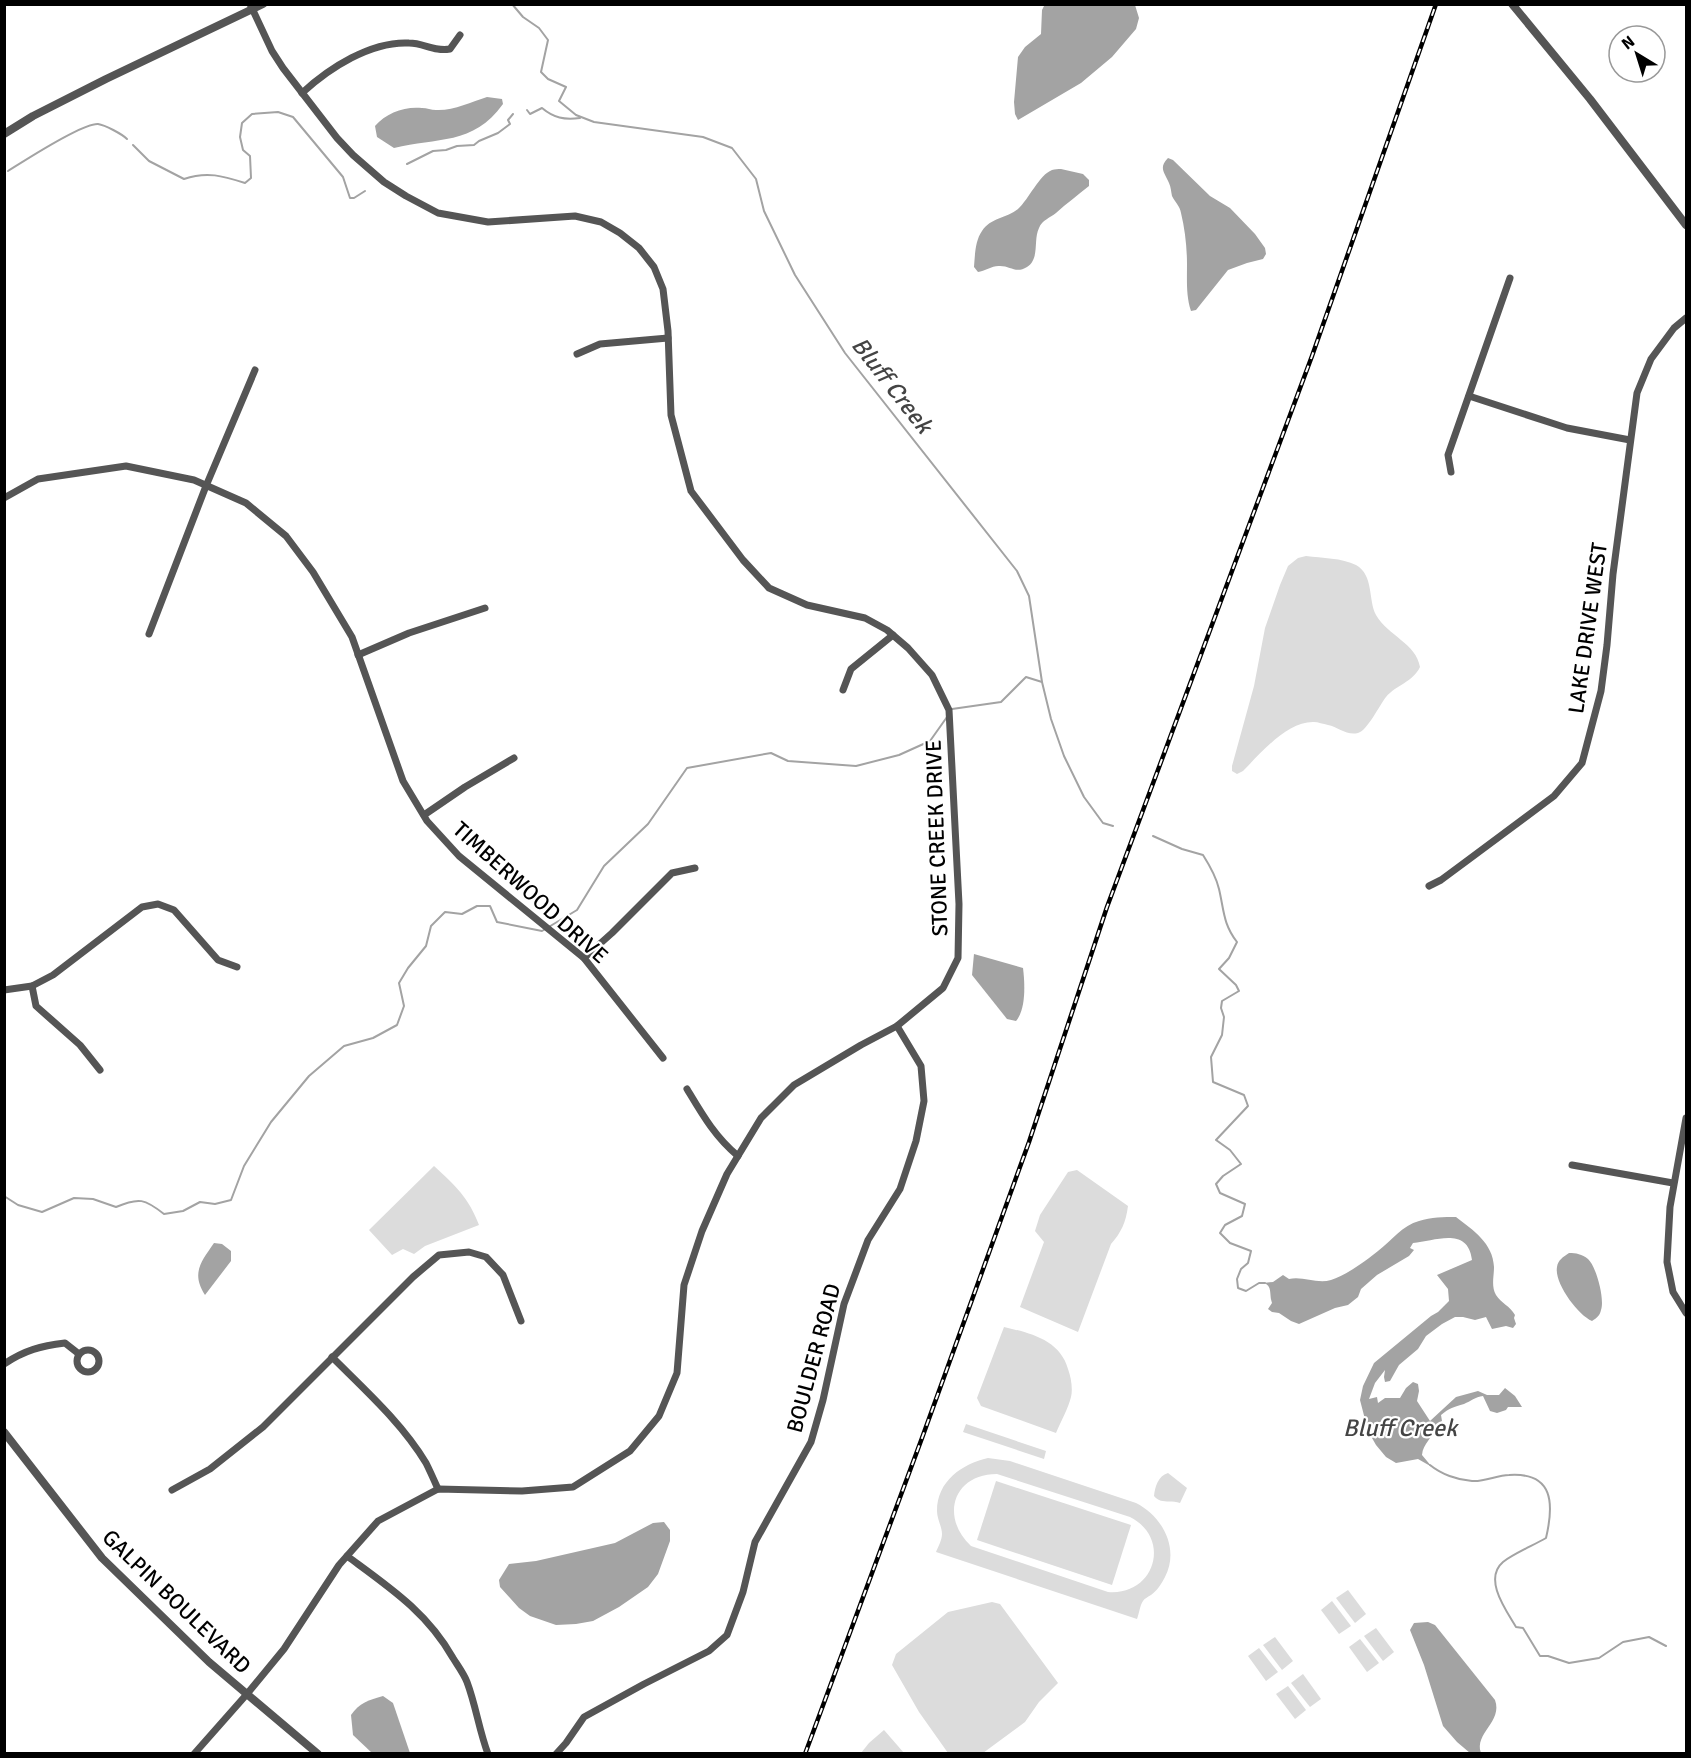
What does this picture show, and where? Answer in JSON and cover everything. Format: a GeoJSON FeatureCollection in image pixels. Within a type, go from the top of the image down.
{"type":"FeatureCollection","features":[{"type":"Feature","properties":{"kind":"street"},"geometry":{"type":"LineString","coordinates":[[4,134],[33,116],[251,7],[263,4]]}},
{"type":"Feature","properties":{"kind":"street"},"geometry":{"type":"LineString","coordinates":[[1512,4],[1590,99],[1686,225]]}},
{"type":"Feature","properties":{"kind":"street","name":"STONE CREEK DRIVE"},"geometry":{"type":"LineString","coordinates":[[194,1754],[284,1648],[339,1565],[378,1521],[438,1489],[522,1491],[573,1487],[630,1451],[659,1416],[677,1373],[684,1286],[702,1231],[727,1174],[761,1118],[794,1085],[897,1026],[943,988],[958,958],[958,904],[949,710],[932,675],[893,635],[865,618],[807,605],[769,588],[743,560],[691,491],[671,415],[668,338],[663,289],[654,267],[639,248],[620,233],[600,222],[575,216],[488,222],[438,213],[384,182],[337,138],[302,93],[272,51],[251,7]]}},
{"type":"Feature","properties":{"kind":"street"},"geometry":{"type":"LineString","coordinates":[[302,93],[329,70],[376,48],[397,42],[415,43],[442,51],[450,49],[460,35]]}},
{"type":"Feature","properties":{"kind":"street"},"geometry":{"type":"LineString","coordinates":[[1451,472],[1448,455],[1509,278]]}},
{"type":"Feature","properties":{"kind":"street","name":"LAKE DRIVE WEST"},"geometry":{"type":"LineString","coordinates":[[1429,886],[1441,880],[1554,796],[1582,762],[1601,691],[1612,574],[1637,393],[1651,359],[1674,328],[1686,318]]}},
{"type":"Feature","properties":{"kind":"street"},"geometry":{"type":"LineString","coordinates":[[577,354],[600,344],[668,338]]}},
{"type":"Feature","properties":{"kind":"street"},"geometry":{"type":"LineString","coordinates":[[149,634],[206,486],[255,370]]}},
{"type":"Feature","properties":{"kind":"street"},"geometry":{"type":"LineString","coordinates":[[1469,396],[1567,428],[1630,440]]}},
{"type":"Feature","properties":{"kind":"street","name":"TIMBERWOOD DRIVE"},"geometry":{"type":"LineString","coordinates":[[4,498],[39,479],[126,466],[194,480],[246,503],[286,536],[313,572],[352,637],[404,781],[427,821],[459,856],[584,958],[663,1058]]}},
{"type":"Feature","properties":{"kind":"street"},"geometry":{"type":"LineString","coordinates":[[358,655],[409,633],[485,608]]}},
{"type":"Feature","properties":{"kind":"street"},"geometry":{"type":"LineString","coordinates":[[843,690],[851,669],[893,635]]}},
{"type":"Feature","properties":{"kind":"street"},"geometry":{"type":"LineString","coordinates":[[424,815],[514,758]]}},
{"type":"Feature","properties":{"kind":"street"},"geometry":{"type":"LineString","coordinates":[[584,958],[672,873],[695,868]]}},
{"type":"Feature","properties":{"kind":"street"},"geometry":{"type":"LineString","coordinates":[[4,990],[32,986],[53,975],[142,907],[158,904],[174,910],[218,960],[237,967]]}},
{"type":"Feature","properties":{"kind":"street"},"geometry":{"type":"LineString","coordinates":[[32,986],[36,1006],[80,1045],[100,1070]]}},
{"type":"Feature","properties":{"kind":"street","name":"BOULDER ROAD"},"geometry":{"type":"LineString","coordinates":[[556,1754],[584,1717],[709,1651],[728,1635],[743,1592],[755,1542],[811,1442],[823,1400],[844,1304],[868,1240],[900,1189],[916,1141],[924,1101],[921,1066],[897,1026]]}},
{"type":"Feature","properties":{"kind":"street"},"geometry":{"type":"LineString","coordinates":[[687,1089],[711,1130],[738,1156]]}},
{"type":"Feature","properties":{"kind":"street"},"geometry":{"type":"LineString","coordinates":[[1686,1118],[1673,1183],[1667,1262],[1673,1292],[1686,1313]]}},
{"type":"Feature","properties":{"kind":"street"},"geometry":{"type":"LineString","coordinates":[[1572,1165],[1673,1183]]}},
{"type":"Feature","properties":{"kind":"street"},"geometry":{"type":"LineString","coordinates":[[172,1490],[210,1469],[263,1427],[413,1277],[439,1255],[469,1252],[486,1257],[503,1275],[521,1322]]}},
{"type":"Feature","properties":{"kind":"street"},"geometry":{"type":"LineString","coordinates":[[4,1364],[17,1355],[39,1347],[65,1343],[79,1354]]}},
{"type":"Feature","properties":{"kind":"street"},"geometry":{"type":"LineString","coordinates":[[332,1357],[408,1438],[426,1464],[438,1489]]}},
{"type":"Feature","properties":{"kind":"street","name":"GALPIN BOULEVARD"},"geometry":{"type":"LineString","coordinates":[[4,1432],[102,1558],[209,1662],[318,1754]]}},
{"type":"Feature","properties":{"kind":"street"},"geometry":{"type":"LineString","coordinates":[[347,1556],[398,1593],[430,1623],[445,1644],[467,1681],[480,1734],[488,1754]]}},
{"type":"Feature","properties":{"kind":"shaded area"},"geometry":{"type":"Polygon","coordinates":[[[1306,556],[1345,561],[1362,569],[1368,581],[1376,615],[1387,629],[1413,652],[1420,667],[1409,680],[1386,697],[1362,731],[1350,733],[1319,723],[1304,723],[1284,733],[1237,774],[1232,771],[1232,766],[1254,686],[1265,628],[1288,566],[1298,558],[1306,556]]]}},
{"type":"Feature","properties":{"kind":"shaded area"},"geometry":{"type":"Polygon","coordinates":[[[434,1166],[461,1193],[471,1207],[479,1225],[425,1246],[414,1254],[403,1249],[392,1255],[369,1230],[434,1166]]]}},
{"type":"Feature","properties":{"kind":"shaded area"},"geometry":{"type":"Polygon","coordinates":[[[1077,1170],[1128,1206],[1124,1222],[1111,1244],[1078,1332],[1020,1307],[1044,1242],[1035,1231],[1040,1215],[1068,1172],[1077,1170]]]}},
{"type":"Feature","properties":{"kind":"shaded area"},"geometry":{"type":"Polygon","coordinates":[[[1004,1327],[1043,1339],[1064,1359],[1070,1376],[1072,1394],[1056,1433],[981,1406],[977,1398],[1004,1327]]]}},
{"type":"Feature","properties":{"kind":"shaded area"},"geometry":{"type":"Polygon","coordinates":[[[966,1424],[1046,1451],[1044,1459],[963,1432],[966,1424]]]}},
{"type":"Feature","properties":{"kind":"shaded area"},"geometry":{"type":"Polygon","coordinates":[[[988,1458],[1010,1461],[1136,1503],[1154,1516],[1161,1524],[1169,1544],[1169,1566],[1159,1587],[1143,1601],[1137,1619],[936,1552],[942,1536],[937,1511],[941,1491],[960,1469],[988,1458]],[[997,1474],[982,1476],[970,1481],[961,1489],[954,1510],[961,1535],[971,1546],[1108,1592],[1124,1591],[1137,1585],[1147,1576],[1152,1564],[1154,1551],[1151,1538],[1143,1526],[1130,1517],[997,1474]]]}},
{"type":"Feature","properties":{"kind":"shaded area"},"geometry":{"type":"Polygon","coordinates":[[[1168,1473],[1187,1488],[1180,1503],[1163,1501],[1154,1496],[1159,1479],[1168,1473]]]}},
{"type":"Feature","properties":{"kind":"shaded area"},"geometry":{"type":"Polygon","coordinates":[[[996,1481],[1131,1525],[1112,1585],[977,1540],[996,1481]]]}},
{"type":"Feature","properties":{"kind":"shaded area"},"geometry":{"type":"Polygon","coordinates":[[[1348,1590],[1366,1614],[1355,1623],[1336,1598],[1348,1590]]]}},
{"type":"Feature","properties":{"kind":"shaded area"},"geometry":{"type":"Polygon","coordinates":[[[1332,1601],[1351,1626],[1339,1634],[1321,1610],[1332,1601]]]}},
{"type":"Feature","properties":{"kind":"shaded area"},"geometry":{"type":"Polygon","coordinates":[[[992,1602],[1000,1604],[1058,1683],[1039,1702],[1025,1722],[983,1753],[948,1753],[919,1712],[892,1665],[896,1654],[948,1612],[992,1602]]]}},
{"type":"Feature","properties":{"kind":"shaded area"},"geometry":{"type":"Polygon","coordinates":[[[1376,1628],[1394,1652],[1383,1661],[1364,1636],[1376,1628]]]}},
{"type":"Feature","properties":{"kind":"shaded area"},"geometry":{"type":"Polygon","coordinates":[[[1275,1637],[1293,1661],[1282,1670],[1263,1645],[1275,1637]]]}},
{"type":"Feature","properties":{"kind":"shaded area"},"geometry":{"type":"Polygon","coordinates":[[[1360,1639],[1379,1663],[1367,1672],[1349,1647],[1360,1639]]]}},
{"type":"Feature","properties":{"kind":"shaded area"},"geometry":{"type":"Polygon","coordinates":[[[1259,1648],[1278,1672],[1266,1681],[1248,1656],[1259,1648]]]}},
{"type":"Feature","properties":{"kind":"shaded area"},"geometry":{"type":"Polygon","coordinates":[[[1303,1674],[1321,1699],[1310,1707],[1291,1683],[1303,1674]]]}},
{"type":"Feature","properties":{"kind":"shaded area"},"geometry":{"type":"Polygon","coordinates":[[[1288,1686],[1306,1710],[1295,1719],[1276,1694],[1288,1686]]]}},
{"type":"Feature","properties":{"kind":"shaded area"},"geometry":{"type":"Polygon","coordinates":[[[884,1730],[904,1753],[861,1753],[869,1743],[884,1730]]]}},
{"type":"Feature","properties":{"kind":"water"},"geometry":{"type":"Polygon","coordinates":[[[1045,4],[1135,5],[1139,18],[1136,29],[1112,57],[1081,83],[1018,120],[1014,102],[1018,57],[1025,47],[1041,34],[1042,10],[1045,4]]]}},
{"type":"Feature","properties":{"kind":"water"},"geometry":{"type":"Polygon","coordinates":[[[487,97],[502,99],[503,104],[479,127],[467,133],[453,138],[394,148],[377,137],[375,126],[396,111],[409,108],[449,109],[487,97]]]}},
{"type":"Feature","properties":{"kind":"water"},"geometry":{"type":"Polygon","coordinates":[[[1168,158],[1173,160],[1210,196],[1230,208],[1255,234],[1265,248],[1266,254],[1263,259],[1228,270],[1196,310],[1191,311],[1185,232],[1180,208],[1172,196],[1163,170],[1163,165],[1168,158]]]}},
{"type":"Feature","properties":{"kind":"water"},"geometry":{"type":"Polygon","coordinates":[[[1061,169],[1083,174],[1089,180],[1089,186],[1040,225],[1031,264],[1020,270],[997,266],[978,272],[974,267],[976,248],[985,227],[1018,209],[1047,173],[1061,169]]]}},
{"type":"Feature","properties":{"kind":"water"},"geometry":{"type":"Polygon","coordinates":[[[974,954],[1023,968],[1023,1003],[1016,1021],[1007,1019],[972,975],[974,954]]]}},
{"type":"Feature","properties":{"kind":"water"},"geometry":{"type":"Polygon","coordinates":[[[1456,1217],[1481,1238],[1490,1251],[1494,1267],[1494,1292],[1513,1312],[1516,1324],[1513,1328],[1506,1326],[1492,1329],[1486,1317],[1475,1320],[1455,1317],[1426,1336],[1418,1349],[1399,1365],[1390,1381],[1385,1382],[1385,1370],[1375,1383],[1369,1399],[1377,1397],[1378,1403],[1385,1398],[1400,1398],[1413,1382],[1418,1384],[1417,1401],[1430,1421],[1456,1397],[1478,1391],[1487,1395],[1499,1395],[1505,1388],[1515,1396],[1522,1407],[1508,1407],[1497,1413],[1490,1411],[1483,1396],[1452,1408],[1441,1415],[1442,1421],[1434,1427],[1423,1451],[1422,1455],[1432,1467],[1418,1459],[1396,1463],[1386,1457],[1368,1431],[1360,1400],[1363,1386],[1374,1363],[1449,1301],[1448,1289],[1437,1275],[1472,1260],[1469,1249],[1457,1239],[1449,1238],[1413,1243],[1410,1248],[1414,1250],[1409,1256],[1377,1275],[1348,1305],[1335,1308],[1299,1324],[1268,1309],[1272,1303],[1270,1291],[1263,1283],[1273,1282],[1283,1275],[1289,1279],[1331,1280],[1362,1263],[1413,1223],[1433,1218],[1456,1217]]]}},
{"type":"Feature","properties":{"kind":"water"},"geometry":{"type":"Polygon","coordinates":[[[214,1243],[222,1244],[231,1251],[231,1261],[205,1295],[199,1280],[199,1268],[214,1243]]]}},
{"type":"Feature","properties":{"kind":"water"},"geometry":{"type":"Polygon","coordinates":[[[1569,1253],[1579,1254],[1588,1259],[1597,1275],[1602,1305],[1601,1312],[1592,1321],[1586,1318],[1568,1298],[1559,1281],[1558,1265],[1561,1259],[1569,1253]]]}},
{"type":"Feature","properties":{"kind":"water"},"geometry":{"type":"Polygon","coordinates":[[[664,1522],[670,1530],[670,1541],[658,1574],[648,1587],[593,1621],[556,1625],[530,1616],[519,1608],[500,1587],[499,1580],[509,1564],[536,1561],[615,1543],[653,1523],[664,1522]]]}},
{"type":"Feature","properties":{"kind":"water"},"geometry":{"type":"Polygon","coordinates":[[[1428,1622],[1435,1625],[1495,1700],[1495,1715],[1481,1739],[1481,1753],[1470,1753],[1443,1726],[1424,1665],[1410,1630],[1414,1623],[1428,1622]]]}},
{"type":"Feature","properties":{"kind":"water"},"geometry":{"type":"Polygon","coordinates":[[[383,1696],[393,1703],[410,1753],[372,1753],[353,1735],[351,1715],[354,1711],[365,1702],[383,1696]]]}},
{"type":"Feature","properties":{"kind":"waterway","name":"Bluff Creek"},"geometry":{"type":"LineString","coordinates":[[512,4],[523,17],[539,28],[548,40],[541,72],[548,79],[566,87],[559,101],[576,115],[594,122],[703,137],[732,148],[756,179],[764,211],[795,275],[845,353],[1017,571],[1029,596],[1042,682],[1051,719],[1064,756],[1084,797],[1103,823],[1113,826]]}},
{"type":"Feature","properties":{"kind":"waterway","name":"Bluff Creek"},"geometry":{"type":"LineString","coordinates":[[527,110],[530,114],[542,108],[559,118],[580,118]]}},
{"type":"Feature","properties":{"kind":"waterway","name":"Bluff Creek"},"geometry":{"type":"LineString","coordinates":[[133,145],[149,161],[184,179],[200,175],[215,175],[245,183],[251,178],[250,156],[243,150],[240,137],[242,123],[252,114],[278,112],[293,117],[343,177],[350,198],[365,191]]}},
{"type":"Feature","properties":{"kind":"waterway","name":"Bluff Creek"},"geometry":{"type":"LineString","coordinates":[[407,164],[433,151],[474,145],[510,124],[508,120],[513,114]]}},
{"type":"Feature","properties":{"kind":"waterway","name":"Bluff Creek"},"geometry":{"type":"LineString","coordinates":[[8,171],[53,143],[90,125],[105,126],[127,139]]}},
{"type":"Feature","properties":{"kind":"waterway"},"geometry":{"type":"LineString","coordinates":[[952,709],[1001,702],[1026,677],[1042,682]]}},
{"type":"Feature","properties":{"kind":"waterway"},"geometry":{"type":"LineString","coordinates":[[4,1196],[18,1205],[42,1212],[74,1198],[93,1199],[116,1207],[142,1201],[164,1214],[183,1211],[200,1202],[215,1204],[231,1200],[244,1166],[271,1122],[309,1076],[344,1046],[373,1038],[397,1025],[404,1006],[399,983],[426,946],[431,926],[445,912],[462,914],[477,906],[490,906],[497,922],[542,931],[577,910],[604,866],[648,824],[687,768],[771,753],[788,761],[856,766],[899,755],[930,741],[947,717]]}},
{"type":"Feature","properties":{"kind":"waterway","name":"Bluff Creek"},"geometry":{"type":"LineString","coordinates":[[1153,836],[1182,849],[1203,855],[1216,880],[1226,923],[1237,942],[1229,958],[1219,969],[1236,985],[1239,991],[1222,1001],[1221,1008],[1224,1017],[1222,1035],[1211,1057],[1213,1082],[1244,1095],[1248,1106],[1216,1140],[1230,1150],[1241,1164],[1223,1176],[1216,1184],[1220,1193],[1245,1204],[1242,1216],[1225,1225],[1220,1233],[1230,1243],[1251,1251],[1248,1263],[1241,1269],[1237,1279],[1238,1288],[1246,1291],[1259,1283],[1265,1283]]}},
{"type":"Feature","properties":{"kind":"waterway","name":"Bluff Creek"},"geometry":{"type":"LineString","coordinates":[[1430,1465],[1444,1474],[1466,1480],[1477,1481],[1504,1475],[1524,1475],[1543,1485],[1550,1502],[1546,1538],[1503,1562],[1497,1569],[1495,1577],[1498,1594],[1507,1612],[1516,1627],[1523,1628],[1540,1656],[1548,1656],[1569,1663],[1599,1658],[1623,1642],[1649,1637],[1666,1646]]}},
{"type":"Feature","properties":{"kind":"railway"},"geometry":{"type":"LineString","coordinates":[[805,1754],[1029,1142],[1107,907],[1312,356],[1436,4]]}}]}
